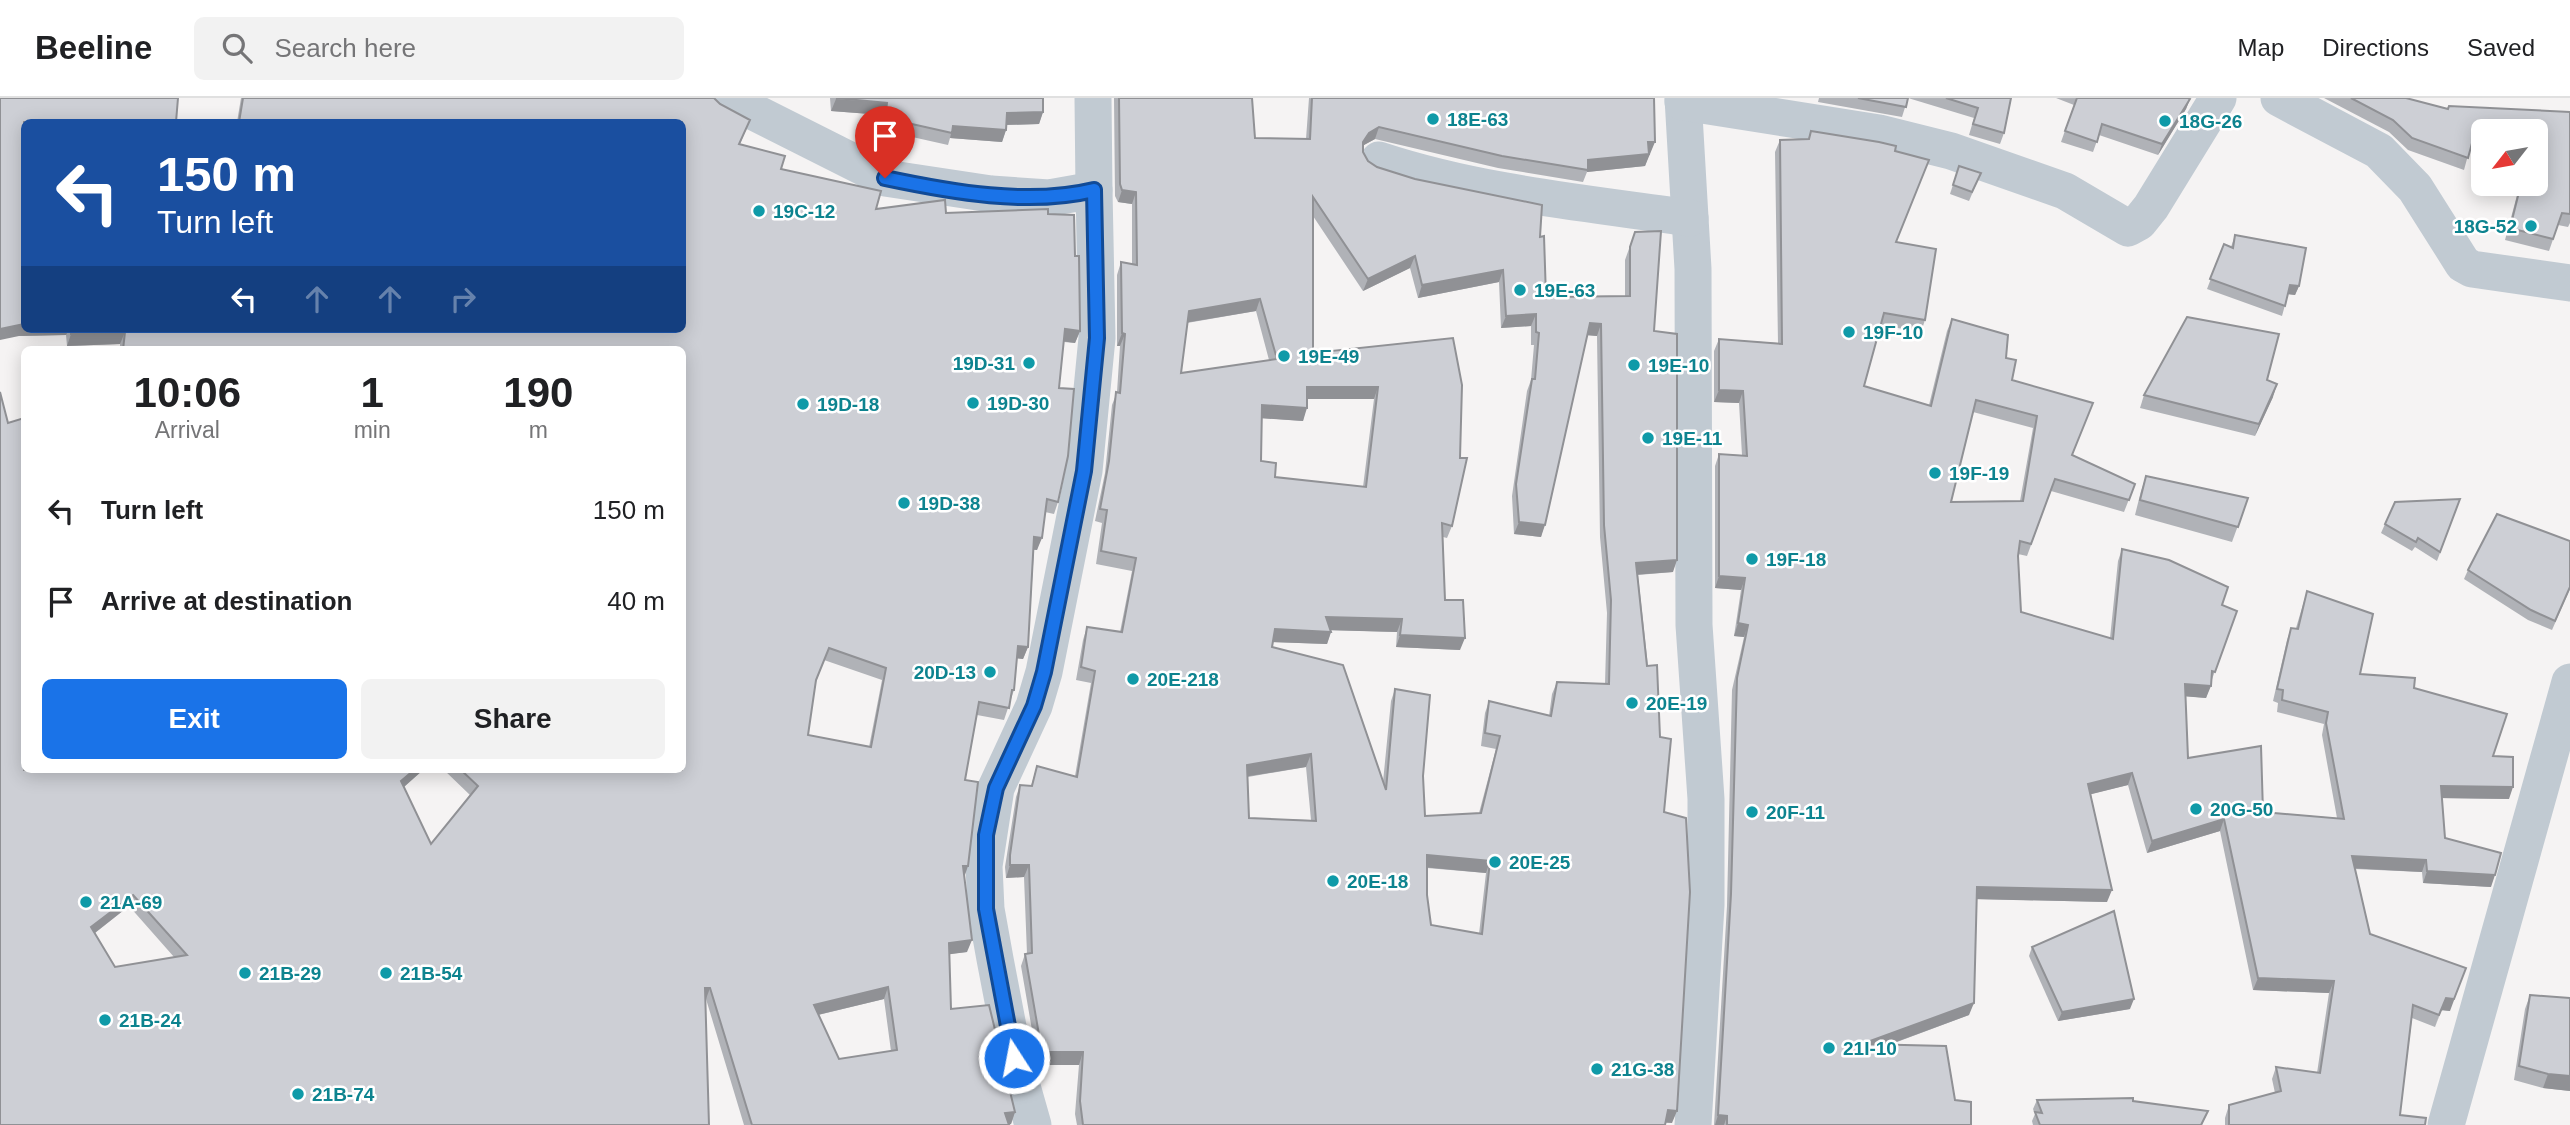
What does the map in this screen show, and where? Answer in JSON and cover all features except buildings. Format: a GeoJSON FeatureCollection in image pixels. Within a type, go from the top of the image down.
{"type":"FeatureCollection","features":[{"type":"Feature","properties":{"kind":"street"},"geometry":{"type":"LineString","coordinates":[[726,98],[885,178],[992,194],[1049,198],[1094,190]]}},
{"type":"Feature","properties":{"kind":"street"},"geometry":{"type":"LineString","coordinates":[[1033,1125],[1014,1058],[995,960],[986,909],[984,866],[996,788],[1034,706],[1044,672],[1084,471],[1097,338],[1093,98]]}},
{"type":"Feature","properties":{"kind":"street"},"geometry":{"type":"LineString","coordinates":[[1693,1125],[1706,905],[1706,799],[1694,625],[1693,269],[1683,100],[1879,133],[1951,151],[2065,191],[2128,228],[2138,222],[2151,207],[2217,98]]}},
{"type":"Feature","properties":{"kind":"street"},"geometry":{"type":"LineString","coordinates":[[2279,98],[2379,151],[2415,188],[2463,264],[2472,269],[2570,283]]}},
{"type":"Feature","properties":{"kind":"street"},"geometry":{"type":"LineString","coordinates":[[1379,160],[1412,171],[1498,190],[1690,218]]}},
{"type":"Feature","properties":{"kind":"street"},"geometry":{"type":"LineString","coordinates":[[2446,1125],[2570,682]]}},
{"type":"Feature","properties":{"kind":"place","name":"18E-63"},"geometry":{"type":"Point","coordinates":[1433,119]}},
{"type":"Feature","properties":{"kind":"place","name":"18G-26"},"geometry":{"type":"Point","coordinates":[2165,121]}},
{"type":"Feature","properties":{"kind":"place","name":"19C-12"},"geometry":{"type":"Point","coordinates":[759,211]}},
{"type":"Feature","properties":{"kind":"place","name":"18G-52"},"geometry":{"type":"Point","coordinates":[2531,226]}},
{"type":"Feature","properties":{"kind":"place","name":"19E-63"},"geometry":{"type":"Point","coordinates":[1520,290]}},
{"type":"Feature","properties":{"kind":"place","name":"19F-10"},"geometry":{"type":"Point","coordinates":[1849,332]}},
{"type":"Feature","properties":{"kind":"place","name":"19E-49"},"geometry":{"type":"Point","coordinates":[1284,356]}},
{"type":"Feature","properties":{"kind":"place","name":"19D-31"},"geometry":{"type":"Point","coordinates":[1029,363]}},
{"type":"Feature","properties":{"kind":"place","name":"19E-10"},"geometry":{"type":"Point","coordinates":[1634,365]}},
{"type":"Feature","properties":{"kind":"place","name":"19D-30"},"geometry":{"type":"Point","coordinates":[973,403]}},
{"type":"Feature","properties":{"kind":"place","name":"19D-18"},"geometry":{"type":"Point","coordinates":[803,404]}},
{"type":"Feature","properties":{"kind":"place","name":"19E-11"},"geometry":{"type":"Point","coordinates":[1648,438]}},
{"type":"Feature","properties":{"kind":"place","name":"19F-19"},"geometry":{"type":"Point","coordinates":[1935,473]}},
{"type":"Feature","properties":{"kind":"place","name":"19D-38"},"geometry":{"type":"Point","coordinates":[904,503]}},
{"type":"Feature","properties":{"kind":"place","name":"19F-18"},"geometry":{"type":"Point","coordinates":[1752,559]}},
{"type":"Feature","properties":{"kind":"place","name":"20D-13"},"geometry":{"type":"Point","coordinates":[990,672]}},
{"type":"Feature","properties":{"kind":"place","name":"20E-218"},"geometry":{"type":"Point","coordinates":[1133,679]}},
{"type":"Feature","properties":{"kind":"place","name":"20E-19"},"geometry":{"type":"Point","coordinates":[1632,703]}},
{"type":"Feature","properties":{"kind":"place","name":"20G-50"},"geometry":{"type":"Point","coordinates":[2196,809]}},
{"type":"Feature","properties":{"kind":"place","name":"20F-11"},"geometry":{"type":"Point","coordinates":[1752,812]}},
{"type":"Feature","properties":{"kind":"place","name":"20E-25"},"geometry":{"type":"Point","coordinates":[1495,862]}},
{"type":"Feature","properties":{"kind":"place","name":"20E-18"},"geometry":{"type":"Point","coordinates":[1333,881]}},
{"type":"Feature","properties":{"kind":"place","name":"21A-69"},"geometry":{"type":"Point","coordinates":[86,902]}},
{"type":"Feature","properties":{"kind":"place","name":"21B-29"},"geometry":{"type":"Point","coordinates":[245,973]}},
{"type":"Feature","properties":{"kind":"place","name":"21B-54"},"geometry":{"type":"Point","coordinates":[386,973]}},
{"type":"Feature","properties":{"kind":"place","name":"21B-24"},"geometry":{"type":"Point","coordinates":[105,1020]}},
{"type":"Feature","properties":{"kind":"place","name":"21I-10"},"geometry":{"type":"Point","coordinates":[1829,1048]}},
{"type":"Feature","properties":{"kind":"place","name":"21G-38"},"geometry":{"type":"Point","coordinates":[1597,1069]}},
{"type":"Feature","properties":{"kind":"place","name":"21B-74"},"geometry":{"type":"Point","coordinates":[298,1094]}},
{"type":"Feature","properties":{"kind":"route"},"geometry":{"type":"LineString","coordinates":[[885,178],[992,194],[1049,198],[1068,197],[1094,190],[1097,338],[1084,471],[1044,672],[1034,706],[996,788],[986,835],[986,909],[1014,1058]]}}]}
